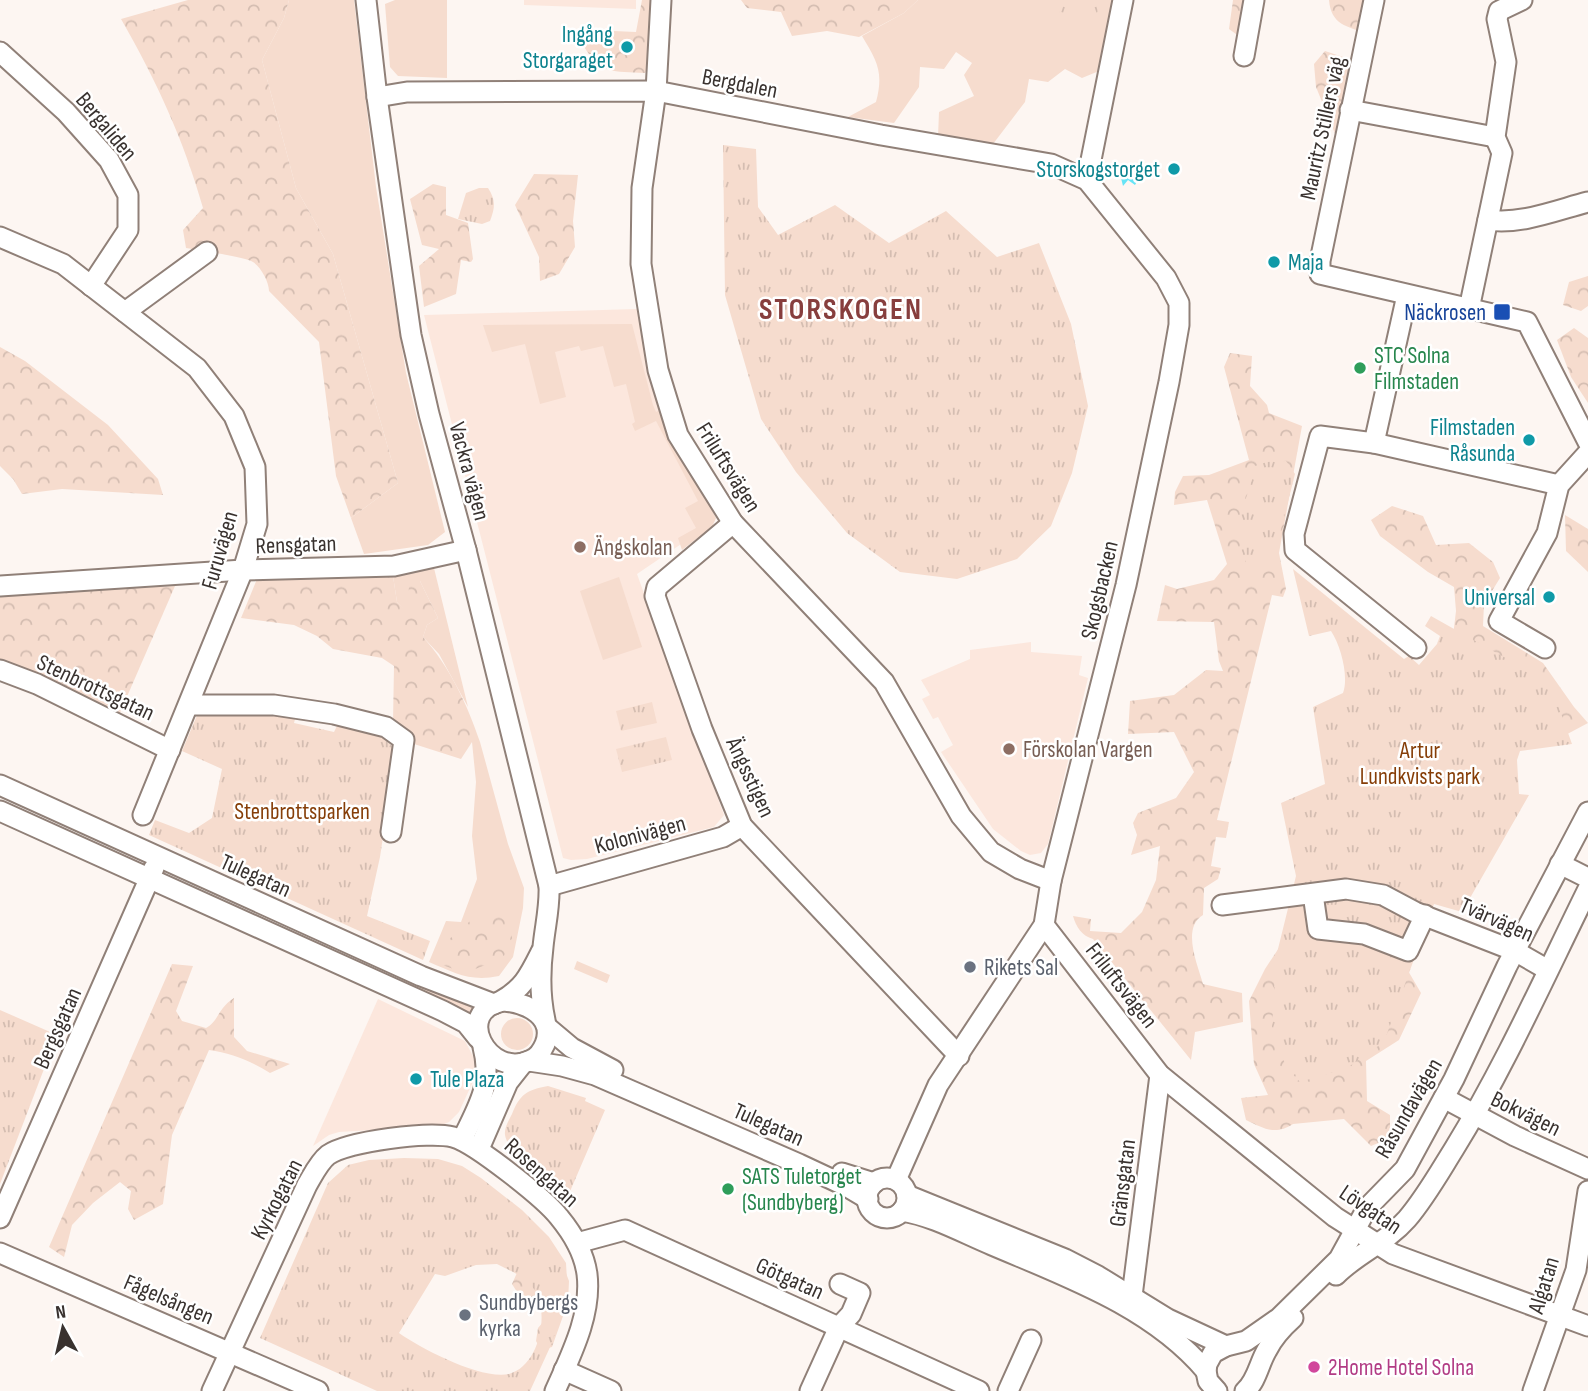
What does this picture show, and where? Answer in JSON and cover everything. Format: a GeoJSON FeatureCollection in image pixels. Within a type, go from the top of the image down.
{"type":"FeatureCollection","features":[{"type":"Feature","properties":{"kind":"street","name":"Vackra vägen"},"geometry":{"type":"LineString","coordinates":[[366,0],[411,335],[549,886],[542,948],[542,998],[546,1024]]}},
{"type":"Feature","properties":{"kind":"street","name":"Friluftsvägen"},"geometry":{"type":"LineString","coordinates":[[661,0],[656,91],[642,188],[641,264],[658,370],[678,435],[733,523],[884,682],[961,816],[991,852],[1020,869],[1051,881]]}},
{"type":"Feature","properties":{"kind":"street"},"geometry":{"type":"LineString","coordinates":[[1087,180],[1123,0]]}},
{"type":"Feature","properties":{"kind":"street"},"geometry":{"type":"LineString","coordinates":[[1244,56],[1254,0]]}},
{"type":"Feature","properties":{"kind":"street","name":"Mauritz Stillers väg"},"geometry":{"type":"LineString","coordinates":[[1374,0],[1319,265],[1320,274],[1407,295]]}},
{"type":"Feature","properties":{"kind":"street"},"geometry":{"type":"LineString","coordinates":[[1469,309],[1502,153],[1495,137],[1506,62],[1497,19],[1499,11],[1521,0]]}},
{"type":"Feature","properties":{"kind":"street","name":"Bergaliden"},"geometry":{"type":"LineString","coordinates":[[0,52],[66,112],[109,160],[128,195],[128,230],[91,286]]}},
{"type":"Feature","properties":{"kind":"street","name":"Bergdalen"},"geometry":{"type":"LineString","coordinates":[[377,97],[407,92],[656,91],[881,135],[1051,164],[1087,180]]}},
{"type":"Feature","properties":{"kind":"street"},"geometry":{"type":"LineString","coordinates":[[1350,110],[1495,137]]}},
{"type":"Feature","properties":{"kind":"street","name":"Skogsbacken"},"geometry":{"type":"LineString","coordinates":[[901,1195],[937,1086],[1044,925],[1051,881],[1126,585],[1169,382],[1179,325],[1179,303],[1166,278],[1087,180]]}},
{"type":"Feature","properties":{"kind":"street"},"geometry":{"type":"LineString","coordinates":[[1488,220],[1500,222],[1530,217],[1588,202]]}},
{"type":"Feature","properties":{"kind":"street","name":"Furuvägen"},"geometry":{"type":"LineString","coordinates":[[0,237],[63,264],[197,368],[234,416],[256,467],[257,524],[243,570],[143,815]]}},
{"type":"Feature","properties":{"kind":"street"},"geometry":{"type":"LineString","coordinates":[[125,312],[207,252]]}},
{"type":"Feature","properties":{"kind":"street"},"geometry":{"type":"LineString","coordinates":[[1374,443],[1407,295],[1527,322],[1588,442]]}},
{"type":"Feature","properties":{"kind":"street"},"geometry":{"type":"LineString","coordinates":[[1416,648],[1295,550],[1294,534],[1320,436],[1374,443],[1559,485]]}},
{"type":"Feature","properties":{"kind":"street"},"geometry":{"type":"LineString","coordinates":[[1545,648],[1499,621],[1547,533],[1559,485],[1588,453]]}},
{"type":"Feature","properties":{"kind":"street","name":"Ängsstigen"},"geometry":{"type":"LineString","coordinates":[[733,523],[657,587],[654,596],[702,729],[742,826],[959,1056]]}},
{"type":"Feature","properties":{"kind":"street","name":"Rensgatan"},"geometry":{"type":"LineString","coordinates":[[0,586],[243,570],[394,566],[466,550]]}},
{"type":"Feature","properties":{"kind":"street","name":"Stenbrottsgatan"},"geometry":{"type":"LineString","coordinates":[[0,670],[37,684],[170,750]]}},
{"type":"Feature","properties":{"kind":"street","name":"Stenbrottsgatan"},"geometry":{"type":"LineString","coordinates":[[189,705],[274,705],[334,714],[386,727],[404,740],[391,832]]}},
{"type":"Feature","properties":{"kind":"street","name":"Tulegatan"},"geometry":{"type":"LineString","coordinates":[[0,785],[421,976],[469,996],[497,1003]]}},
{"type":"Feature","properties":{"kind":"street","name":"Tulegatan"},"geometry":{"type":"LineString","coordinates":[[0,811],[443,1011],[466,1023],[480,1042]]}},
{"type":"Feature","properties":{"kind":"street","name":"Råsundavägen"},"geometry":{"type":"LineString","coordinates":[[1206,1371],[1213,1353],[1257,1335],[1279,1318],[1339,1259],[1367,1208],[1405,1168],[1444,1098],[1515,951],[1588,812]]}},
{"type":"Feature","properties":{"kind":"street","name":"Kolonivägen"},"geometry":{"type":"LineString","coordinates":[[549,886],[723,837],[742,826]]}},
{"type":"Feature","properties":{"kind":"street","name":"Bergsgatan"},"geometry":{"type":"LineString","coordinates":[[0,1218],[159,858]]}},
{"type":"Feature","properties":{"kind":"street"},"geometry":{"type":"LineString","coordinates":[[1560,864],[1588,878]]}},
{"type":"Feature","properties":{"kind":"street","name":"Tvärvägen"},"geometry":{"type":"LineString","coordinates":[[1222,905],[1346,889],[1382,895],[1515,951],[1548,970]]}},
{"type":"Feature","properties":{"kind":"street"},"geometry":{"type":"LineString","coordinates":[[1255,1383],[1268,1346],[1288,1323],[1346,1265],[1378,1246],[1406,1220],[1427,1192],[1475,1115],[1588,889]]}},
{"type":"Feature","properties":{"kind":"street","name":"Tvärvägen"},"geometry":{"type":"LineString","coordinates":[[1313,894],[1318,929],[1364,934],[1408,951],[1425,915]]}},
{"type":"Feature","properties":{"kind":"street","name":"Friluftsvägen"},"geometry":{"type":"LineString","coordinates":[[1044,925],[1160,1075]]}},
{"type":"Feature","properties":{"kind":"street","name":"Vackra vägen"},"geometry":{"type":"LineString","coordinates":[[497,1003],[514,993],[525,982],[542,948]]}},
{"type":"Feature","properties":{"kind":"street"},"geometry":{"type":"LineString","coordinates":[[470,1145],[487,1081],[487,1062],[480,1042],[479,1020],[483,1013],[497,1003],[514,1002],[529,1007],[546,1024],[548,1035],[542,1052],[526,1062],[499,1060],[480,1042]]}},
{"type":"Feature","properties":{"kind":"street","name":"Tulegatan"},"geometry":{"type":"LineString","coordinates":[[546,1024],[561,1040],[585,1056],[763,1142],[848,1176],[871,1191]]}},
{"type":"Feature","properties":{"kind":"street","name":"Tulegatan"},"geometry":{"type":"LineString","coordinates":[[526,1062],[562,1066],[595,1075],[763,1142]]}},
{"type":"Feature","properties":{"kind":"street","name":"Rosengatan"},"geometry":{"type":"LineString","coordinates":[[526,1062],[508,1082],[470,1145],[557,1214],[577,1243],[586,1268],[587,1306],[555,1391]]}},
{"type":"Feature","properties":{"kind":"street","name":"Lövgatan"},"geometry":{"type":"LineString","coordinates":[[1160,1075],[1355,1231],[1378,1246],[1393,1254],[1588,1326]]}},
{"type":"Feature","properties":{"kind":"street","name":"Gränsgatan"},"geometry":{"type":"LineString","coordinates":[[1132,1296],[1160,1075]]}},
{"type":"Feature","properties":{"kind":"street","name":"Bokvägen"},"geometry":{"type":"LineString","coordinates":[[1444,1098],[1588,1169]]}},
{"type":"Feature","properties":{"kind":"street","name":"Kyrkogatan"},"geometry":{"type":"LineString","coordinates":[[212,1391],[307,1185],[326,1157],[340,1148],[369,1141],[445,1136],[470,1145]]}},
{"type":"Feature","properties":{"kind":"street","name":"Tulegatan"},"geometry":{"type":"LineString","coordinates":[[871,1191],[887,1178],[901,1195],[930,1219],[1079,1282],[1129,1309],[1183,1346],[1206,1371]]}},
{"type":"Feature","properties":{"kind":"street","name":"Tulegatan"},"geometry":{"type":"LineString","coordinates":[[871,1191],[872,1210],[880,1216],[889,1217],[901,1195]]}},
{"type":"Feature","properties":{"kind":"street","name":"Algatan"},"geometry":{"type":"LineString","coordinates":[[1533,1391],[1576,1270],[1588,1191]]}},
{"type":"Feature","properties":{"kind":"street","name":"Tulegatan"},"geometry":{"type":"LineString","coordinates":[[901,1195],[1065,1259],[1132,1296],[1168,1320],[1249,1354],[1255,1383]]}},
{"type":"Feature","properties":{"kind":"street","name":"Götgatan"},"geometry":{"type":"LineString","coordinates":[[577,1243],[625,1230],[979,1391]]}},
{"type":"Feature","properties":{"kind":"street","name":"Fågelsången"},"geometry":{"type":"LineString","coordinates":[[0,1253],[318,1391]]}},
{"type":"Feature","properties":{"kind":"street"},"geometry":{"type":"LineString","coordinates":[[810,1391],[839,1327],[851,1314],[860,1293],[840,1284]]}},
{"type":"Feature","properties":{"kind":"street"},"geometry":{"type":"LineString","coordinates":[[1008,1391],[1031,1340]]}},
{"type":"Feature","properties":{"kind":"street"},"geometry":{"type":"LineString","coordinates":[[564,1370],[611,1391]]}},
{"type":"Feature","properties":{"kind":"street"},"geometry":{"type":"LineString","coordinates":[[1206,1371],[1208,1381],[1217,1391]]}},
{"type":"Feature","properties":{"kind":"shaded area"},"geometry":{"type":"Polygon","coordinates":[[[524,0],[636,0],[636,9],[524,5],[524,0]]]}},
{"type":"Feature","properties":{"kind":"shaded area","name":"Ängskolan"},"geometry":{"type":"Polygon","coordinates":[[[637,309],[658,407],[715,521],[637,574],[724,815],[714,827],[587,859],[571,860],[563,858],[424,315],[637,309]]]}},
{"type":"Feature","properties":{"kind":"shaded area","name":"Förskolan Vargen"},"geometry":{"type":"Polygon","coordinates":[[[1031,642],[1031,652],[1082,656],[1079,675],[1088,678],[1048,844],[1041,853],[1030,855],[993,829],[941,752],[953,745],[938,717],[933,719],[922,699],[930,695],[921,680],[970,659],[970,650],[1031,642]]]}},
{"type":"Feature","properties":{"kind":"shaded area"},"geometry":{"type":"Polygon","coordinates":[[[378,999],[465,1041],[475,1060],[476,1075],[459,1112],[449,1122],[439,1126],[339,1132],[313,1146],[378,999]]]}},
{"type":"Feature","properties":{"kind":"green space"},"geometry":{"type":"Polygon","coordinates":[[[188,0],[289,0],[284,18],[262,60],[296,188],[333,254],[398,483],[351,518],[336,476],[319,342],[269,291],[264,275],[253,262],[186,248],[183,230],[203,208],[168,111],[121,19],[188,0]]]}},
{"type":"Feature","properties":{"kind":"green space"},"geometry":{"type":"Polygon","coordinates":[[[289,0],[354,0],[376,187],[406,373],[445,532],[428,545],[364,554],[351,518],[398,483],[333,254],[296,188],[262,60],[284,18],[289,0]]]}},
{"type":"Feature","properties":{"kind":"green space"},"geometry":{"type":"Polygon","coordinates":[[[395,0],[447,0],[447,78],[398,76],[390,67],[385,4],[395,0]]]}},
{"type":"Feature","properties":{"kind":"green space"},"geometry":{"type":"Polygon","coordinates":[[[642,0],[654,0],[650,66],[645,73],[602,67],[583,45],[591,30],[636,32],[642,0]]]}},
{"type":"Feature","properties":{"kind":"green space"},"geometry":{"type":"Polygon","coordinates":[[[741,0],[918,0],[904,13],[859,37],[827,31],[792,36],[781,12],[747,8],[741,0]]]}},
{"type":"Feature","properties":{"kind":"green space"},"geometry":{"type":"Polygon","coordinates":[[[918,0],[1113,0],[1099,71],[1082,78],[1065,69],[1048,82],[1029,79],[1025,102],[993,144],[938,137],[939,112],[974,96],[964,75],[972,63],[956,52],[944,69],[920,67],[919,87],[894,123],[848,117],[876,102],[878,92],[878,67],[862,36],[904,13],[918,0]]]}},
{"type":"Feature","properties":{"kind":"green space"},"geometry":{"type":"Polygon","coordinates":[[[1062,0],[1099,0],[1096,22],[1059,17],[1062,0]]]}},
{"type":"Feature","properties":{"kind":"green space"},"geometry":{"type":"Polygon","coordinates":[[[1233,0],[1247,0],[1240,37],[1229,29],[1233,0]]]}},
{"type":"Feature","properties":{"kind":"green space"},"geometry":{"type":"Polygon","coordinates":[[[1329,0],[1373,0],[1367,34],[1337,20],[1329,0]]]}},
{"type":"Feature","properties":{"kind":"green space"},"geometry":{"type":"Polygon","coordinates":[[[1325,51],[1349,59],[1349,76],[1336,136],[1316,87],[1314,64],[1325,51]]]}},
{"type":"Feature","properties":{"kind":"green space"},"geometry":{"type":"Polygon","coordinates":[[[723,145],[756,149],[758,207],[778,235],[835,205],[889,243],[946,211],[997,257],[1039,243],[1071,324],[1088,406],[1072,473],[1051,526],[1017,559],[957,579],[900,572],[847,533],[796,472],[761,419],[725,295],[723,145]]]}},
{"type":"Feature","properties":{"kind":"green space"},"geometry":{"type":"Polygon","coordinates":[[[534,174],[578,175],[573,221],[575,247],[559,274],[540,281],[539,257],[515,205],[534,174]]]}},
{"type":"Feature","properties":{"kind":"green space"},"geometry":{"type":"Polygon","coordinates":[[[433,184],[446,187],[446,215],[468,223],[473,259],[471,262],[461,260],[456,294],[424,307],[419,266],[439,249],[422,245],[410,199],[433,184]]]}},
{"type":"Feature","properties":{"kind":"green space"},"geometry":{"type":"Polygon","coordinates":[[[488,188],[492,196],[494,208],[490,221],[482,224],[458,219],[466,193],[488,188]]]}},
{"type":"Feature","properties":{"kind":"green space"},"geometry":{"type":"Polygon","coordinates":[[[1588,276],[1588,306],[1581,311],[1563,305],[1569,282],[1588,276]]]}},
{"type":"Feature","properties":{"kind":"green space"},"geometry":{"type":"Polygon","coordinates":[[[632,324],[656,412],[660,410],[716,518],[712,527],[682,550],[678,538],[696,528],[685,508],[698,501],[656,421],[635,431],[626,384],[614,387],[603,346],[581,351],[579,346],[555,352],[566,397],[540,404],[525,344],[492,352],[483,325],[632,324]]]}},
{"type":"Feature","properties":{"kind":"green space"},"geometry":{"type":"Polygon","coordinates":[[[1574,328],[1588,338],[1588,403],[1571,377],[1557,340],[1574,328]]]}},
{"type":"Feature","properties":{"kind":"green space"},"geometry":{"type":"Polygon","coordinates":[[[0,347],[25,361],[108,425],[158,479],[163,495],[62,489],[22,494],[13,479],[0,466],[0,347]]]}},
{"type":"Feature","properties":{"kind":"green space"},"geometry":{"type":"Polygon","coordinates":[[[1230,353],[1252,356],[1250,386],[1267,405],[1269,413],[1302,426],[1279,553],[1286,589],[1283,597],[1272,595],[1217,820],[1229,822],[1226,838],[1216,837],[1211,866],[1221,868],[1218,879],[1204,888],[1203,915],[1196,921],[1192,938],[1203,984],[1242,993],[1243,1022],[1195,1032],[1191,1060],[1093,939],[1080,930],[1073,916],[1091,919],[1090,931],[1121,933],[1142,912],[1156,880],[1160,846],[1131,855],[1137,835],[1133,823],[1138,813],[1176,798],[1194,772],[1174,732],[1128,734],[1130,701],[1174,695],[1206,670],[1223,671],[1219,661],[1214,622],[1157,621],[1165,585],[1177,589],[1214,580],[1227,564],[1207,500],[1174,505],[1175,492],[1183,476],[1209,475],[1249,460],[1224,367],[1230,353]]]}},
{"type":"Feature","properties":{"kind":"green space"},"geometry":{"type":"Polygon","coordinates":[[[1286,461],[1295,474],[1275,553],[1257,568],[1248,567],[1239,538],[1239,526],[1255,466],[1286,461]]]}},
{"type":"Feature","properties":{"kind":"green space"},"geometry":{"type":"Polygon","coordinates":[[[1392,506],[1423,516],[1436,545],[1469,543],[1493,562],[1500,578],[1484,604],[1483,626],[1543,663],[1588,723],[1558,739],[1453,636],[1456,611],[1454,587],[1428,572],[1380,536],[1371,520],[1392,506]]]}},
{"type":"Feature","properties":{"kind":"green space"},"geometry":{"type":"Polygon","coordinates":[[[1565,515],[1588,529],[1588,572],[1566,551],[1565,515]]]}},
{"type":"Feature","properties":{"kind":"green space"},"geometry":{"type":"Polygon","coordinates":[[[433,564],[468,707],[439,654],[423,637],[427,625],[438,618],[420,581],[406,611],[397,602],[393,576],[433,564]]]}},
{"type":"Feature","properties":{"kind":"green space","name":"Artur Lundkvists park"},"geometry":{"type":"Polygon","coordinates":[[[1293,569],[1404,659],[1409,656],[1419,665],[1437,644],[1440,636],[1425,626],[1431,616],[1550,683],[1572,744],[1520,751],[1517,760],[1519,794],[1529,795],[1462,912],[1434,904],[1384,1042],[1347,1068],[1300,1082],[1286,1067],[1272,1027],[1276,957],[1296,876],[1281,803],[1325,784],[1313,707],[1343,693],[1345,679],[1341,653],[1331,631],[1309,636],[1293,569]]]}},
{"type":"Feature","properties":{"kind":"green space"},"geometry":{"type":"Polygon","coordinates":[[[393,576],[397,602],[406,610],[410,580],[420,581],[438,618],[427,625],[423,637],[457,687],[480,742],[472,742],[461,759],[414,744],[393,722],[394,666],[382,658],[333,649],[317,636],[294,625],[241,618],[257,579],[393,576]]]}},
{"type":"Feature","properties":{"kind":"green space"},"geometry":{"type":"Polygon","coordinates":[[[619,577],[642,647],[603,660],[580,591],[619,577]]]}},
{"type":"Feature","properties":{"kind":"green space"},"geometry":{"type":"Polygon","coordinates":[[[175,586],[119,715],[0,660],[0,594],[175,586]]]}},
{"type":"Feature","properties":{"kind":"green space"},"geometry":{"type":"Polygon","coordinates":[[[652,702],[657,723],[621,731],[616,711],[652,702]]]}},
{"type":"Feature","properties":{"kind":"green space","name":"Stenbrottsparken"},"geometry":{"type":"Polygon","coordinates":[[[198,713],[296,715],[294,723],[334,732],[338,724],[379,735],[396,749],[380,857],[367,916],[430,941],[423,960],[149,835],[155,820],[189,833],[212,818],[222,769],[182,751],[198,713]]]}},
{"type":"Feature","properties":{"kind":"green space"},"geometry":{"type":"Polygon","coordinates":[[[666,737],[672,760],[622,772],[616,749],[666,737]]]}},
{"type":"Feature","properties":{"kind":"green space"},"geometry":{"type":"Polygon","coordinates":[[[472,742],[480,742],[508,844],[524,888],[523,908],[513,957],[499,976],[489,978],[463,975],[429,962],[446,921],[461,922],[477,879],[472,836],[476,782],[472,742]]]}},
{"type":"Feature","properties":{"kind":"green space"},"geometry":{"type":"Polygon","coordinates":[[[494,912],[509,924],[512,938],[504,956],[471,970],[450,968],[437,960],[435,956],[442,943],[457,934],[477,914],[494,912]]]}},
{"type":"Feature","properties":{"kind":"green space"},"geometry":{"type":"Polygon","coordinates":[[[1288,934],[1407,969],[1421,993],[1399,1040],[1366,1061],[1367,1101],[1390,1115],[1390,1138],[1371,1146],[1344,1119],[1293,1124],[1280,1130],[1264,1128],[1246,1120],[1241,1098],[1268,1095],[1254,1064],[1249,1001],[1265,969],[1288,934]]]}},
{"type":"Feature","properties":{"kind":"green space"},"geometry":{"type":"Polygon","coordinates":[[[577,961],[610,975],[607,983],[574,969],[577,961]]]}},
{"type":"Feature","properties":{"kind":"green space"},"geometry":{"type":"Polygon","coordinates":[[[172,964],[193,966],[176,1011],[182,1021],[206,1028],[234,998],[234,1037],[247,1051],[290,1064],[270,1073],[241,1058],[209,1050],[172,1135],[163,1204],[134,1220],[128,1209],[131,1191],[120,1182],[93,1203],[72,1225],[64,1257],[49,1247],[172,964]]]}},
{"type":"Feature","properties":{"kind":"green space"},"geometry":{"type":"Polygon","coordinates":[[[403,976],[481,1008],[475,1023],[398,988],[403,976]]]}},
{"type":"Feature","properties":{"kind":"green space"},"geometry":{"type":"Polygon","coordinates":[[[0,1010],[57,1035],[0,1184],[0,1010]]]}},
{"type":"Feature","properties":{"kind":"green space"},"geometry":{"type":"Polygon","coordinates":[[[517,1018],[528,1023],[533,1034],[528,1045],[517,1050],[506,1045],[501,1034],[506,1023],[517,1018]]]}},
{"type":"Feature","properties":{"kind":"green space"},"geometry":{"type":"Polygon","coordinates":[[[548,1086],[586,1098],[585,1101],[605,1110],[568,1196],[522,1160],[505,1135],[507,1124],[521,1097],[529,1091],[548,1086]]]}},
{"type":"Feature","properties":{"kind":"green space"},"geometry":{"type":"Polygon","coordinates":[[[438,1159],[462,1166],[522,1210],[549,1237],[566,1263],[568,1297],[551,1345],[530,1391],[377,1391],[260,1338],[328,1183],[348,1165],[369,1160],[438,1159]],[[497,1264],[476,1265],[445,1276],[435,1274],[399,1333],[437,1355],[468,1368],[497,1375],[509,1374],[519,1369],[528,1361],[539,1339],[540,1302],[536,1292],[519,1275],[497,1264]]]}},
{"type":"Feature","properties":{"kind":"green space"},"geometry":{"type":"Polygon","coordinates":[[[561,1260],[569,1281],[568,1302],[552,1347],[541,1350],[536,1341],[538,1328],[550,1314],[546,1302],[533,1303],[525,1300],[512,1284],[520,1266],[561,1260]]]}},
{"type":"Feature","properties":{"kind":"water"},"geometry":{"type":"Polygon","coordinates":[[[1137,165],[1140,174],[1147,177],[1140,176],[1135,185],[1128,180],[1123,186],[1121,178],[1124,168],[1127,167],[1131,177],[1137,165]]]}},
{"type":"Feature","properties":{"kind":"place","name":"Ingång Storgaraget"},"geometry":{"type":"Point","coordinates":[627,47]}},
{"type":"Feature","properties":{"kind":"place","name":"Storskogstorget"},"geometry":{"type":"Point","coordinates":[1174,169]}},
{"type":"Feature","properties":{"kind":"place","name":"Maja"},"geometry":{"type":"Point","coordinates":[1274,262]}},
{"type":"Feature","properties":{"kind":"place","name":"Näckrosen"},"geometry":{"type":"Point","coordinates":[1502,312]}},
{"type":"Feature","properties":{"kind":"place","name":"STC Solna Filmstaden"},"geometry":{"type":"Point","coordinates":[1360,368]}},
{"type":"Feature","properties":{"kind":"place","name":"Filmstaden Råsunda"},"geometry":{"type":"Point","coordinates":[1529,440]}},
{"type":"Feature","properties":{"kind":"place","name":"Ängskolan"},"geometry":{"type":"Point","coordinates":[580,547]}},
{"type":"Feature","properties":{"kind":"place","name":"Universal"},"geometry":{"type":"Point","coordinates":[1549,597]}},
{"type":"Feature","properties":{"kind":"place","name":"Förskolan Vargen"},"geometry":{"type":"Point","coordinates":[1009,749]}},
{"type":"Feature","properties":{"kind":"place","name":"Rikets Sal"},"geometry":{"type":"Point","coordinates":[970,967]}},
{"type":"Feature","properties":{"kind":"place","name":"Tule Plaza"},"geometry":{"type":"Point","coordinates":[416,1079]}},
{"type":"Feature","properties":{"kind":"place","name":"SATS Tuletorget (Sundbyberg)"},"geometry":{"type":"Point","coordinates":[728,1189]}},
{"type":"Feature","properties":{"kind":"place","name":"Sundbybergs kyrka"},"geometry":{"type":"Point","coordinates":[465,1315]}},
{"type":"Feature","properties":{"kind":"place","name":"2Home Hotel Solna"},"geometry":{"type":"Point","coordinates":[1314,1367]}},
{"type":"Feature","properties":{"kind":"district","name":"STORSKOGEN"},"geometry":{"type":"Point","coordinates":[841,309]}}]}
